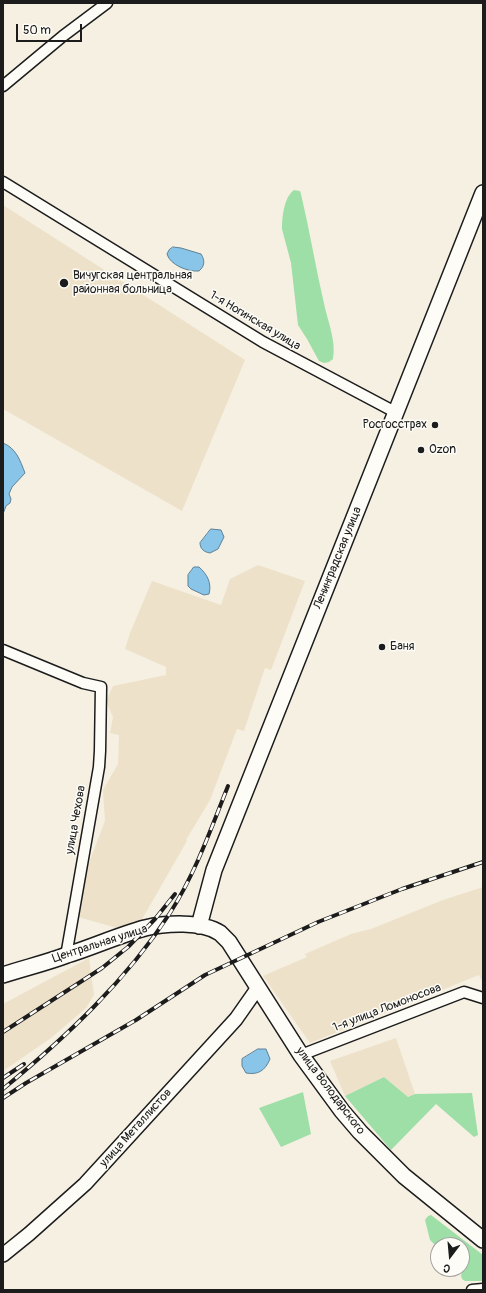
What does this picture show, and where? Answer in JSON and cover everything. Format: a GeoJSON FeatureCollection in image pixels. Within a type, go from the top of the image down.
{"type":"FeatureCollection","features":[{"type":"Feature","properties":{"kind":"main road","name":"Ленинградская улица"},"geometry":{"type":"LineString","coordinates":[[199,926],[214,870],[483,193]]}},
{"type":"Feature","properties":{"kind":"main road","name":"Центральная улица"},"geometry":{"type":"LineString","coordinates":[[3,975],[66,956],[146,928],[168,925],[199,926]]}},
{"type":"Feature","properties":{"kind":"main road","name":"улица Володарского"},"geometry":{"type":"LineString","coordinates":[[199,926],[221,934],[229,942],[301,1055],[342,1111],[360,1132],[404,1176],[483,1240]]}},
{"type":"Feature","properties":{"kind":"street"},"geometry":{"type":"LineString","coordinates":[[3,86],[63,36],[107,3]]}},
{"type":"Feature","properties":{"kind":"street","name":"1-я Ногинская улица"},"geometry":{"type":"LineString","coordinates":[[3,182],[263,342],[395,412]]}},
{"type":"Feature","properties":{"kind":"street","name":"улица Чехова"},"geometry":{"type":"LineString","coordinates":[[3,650],[84,683],[101,687],[100,751],[98,767],[66,956]]}},
{"type":"Feature","properties":{"kind":"street","name":"улица Металлистов"},"geometry":{"type":"LineString","coordinates":[[3,1255],[85,1184],[236,1019],[257,988]]}},
{"type":"Feature","properties":{"kind":"street","name":"1-я улица Ломоносова"},"geometry":{"type":"LineString","coordinates":[[301,1055],[464,992],[483,998]]}},
{"type":"Feature","properties":{"kind":"street"},"geometry":{"type":"LineString","coordinates":[[472,1290],[483,1289]]}},
{"type":"Feature","properties":{"kind":"shaded area","name":"Вичугская центральная районная больница"},"geometry":{"type":"Polygon","coordinates":[[[3,205],[245,360],[182,511],[3,409],[3,205]]]}},
{"type":"Feature","properties":{"kind":"shaded area"},"geometry":{"type":"Polygon","coordinates":[[[258,565],[305,581],[271,670],[265,668],[244,731],[237,729],[210,800],[141,921],[117,928],[78,917],[82,881],[105,821],[103,790],[118,764],[119,735],[110,733],[113,717],[106,701],[113,686],[166,675],[166,667],[125,649],[130,633],[152,581],[221,605],[230,579],[258,565]]]}},
{"type":"Feature","properties":{"kind":"shaded area"},"geometry":{"type":"Polygon","coordinates":[[[483,887],[483,984],[479,975],[310,1043],[263,976],[307,957],[305,954],[351,934],[371,929],[443,900],[483,887]]]}},
{"type":"Feature","properties":{"kind":"shaded area"},"geometry":{"type":"Polygon","coordinates":[[[89,958],[94,995],[86,1008],[51,1038],[3,1071],[3,1004],[89,958]]]}},
{"type":"Feature","properties":{"kind":"shaded area"},"geometry":{"type":"Polygon","coordinates":[[[396,1038],[415,1094],[408,1097],[384,1077],[345,1096],[330,1061],[396,1038]]]}},
{"type":"Feature","properties":{"kind":"green space"},"geometry":{"type":"Polygon","coordinates":[[[294,190],[300,191],[301,194],[325,308],[332,333],[334,346],[333,359],[324,363],[319,361],[298,325],[291,263],[282,229],[283,213],[286,202],[294,190]]]}},
{"type":"Feature","properties":{"kind":"green space"},"geometry":{"type":"Polygon","coordinates":[[[384,1077],[408,1097],[415,1094],[472,1093],[478,1135],[474,1137],[436,1104],[391,1150],[345,1096],[384,1077]]]}},
{"type":"Feature","properties":{"kind":"green space"},"geometry":{"type":"Polygon","coordinates":[[[303,1092],[311,1134],[281,1147],[259,1108],[303,1092]]]}},
{"type":"Feature","properties":{"kind":"green space"},"geometry":{"type":"Polygon","coordinates":[[[431,1215],[460,1237],[430,1237],[430,1240],[425,1220],[431,1215]]]}},
{"type":"Feature","properties":{"kind":"green space"},"geometry":{"type":"Polygon","coordinates":[[[470,1245],[483,1255],[483,1281],[465,1281],[461,1277],[470,1277],[470,1245]]]}},
{"type":"Feature","properties":{"kind":"water"},"geometry":{"type":"Polygon","coordinates":[[[173,247],[201,254],[204,263],[201,269],[199,271],[195,271],[185,269],[172,261],[167,254],[173,247]]]}},
{"type":"Feature","properties":{"kind":"water"},"geometry":{"type":"Polygon","coordinates":[[[3,443],[14,451],[25,473],[12,487],[9,494],[11,499],[10,503],[6,506],[3,514],[3,443]]]}},
{"type":"Feature","properties":{"kind":"water"},"geometry":{"type":"Polygon","coordinates":[[[211,529],[221,530],[224,537],[218,549],[210,553],[203,550],[200,543],[211,529]]]}},
{"type":"Feature","properties":{"kind":"water"},"geometry":{"type":"Polygon","coordinates":[[[194,567],[199,567],[206,576],[210,586],[209,594],[204,595],[188,586],[188,575],[194,567]]]}},
{"type":"Feature","properties":{"kind":"water"},"geometry":{"type":"Polygon","coordinates":[[[258,1049],[266,1049],[270,1059],[266,1067],[258,1073],[246,1073],[242,1066],[242,1059],[258,1049]]]}},
{"type":"Feature","properties":{"kind":"railway"},"geometry":{"type":"LineString","coordinates":[[3,1089],[94,1007],[153,938],[170,913],[187,883],[202,851],[228,786]]}},
{"type":"Feature","properties":{"kind":"railway"},"geometry":{"type":"LineString","coordinates":[[3,1098],[26,1083],[136,1020],[205,975],[318,922],[402,889],[483,862]]}},
{"type":"Feature","properties":{"kind":"railway"},"geometry":{"type":"LineString","coordinates":[[3,1032],[102,968],[128,947],[155,919],[175,894]]}},
{"type":"Feature","properties":{"kind":"railway"},"geometry":{"type":"LineString","coordinates":[[3,1078],[24,1064]]}},
{"type":"Feature","properties":{"kind":"place","name":"Вичугская центральная районная больница"},"geometry":{"type":"Point","coordinates":[64,283]}},
{"type":"Feature","properties":{"kind":"place","name":"Росгосстрах"},"geometry":{"type":"Point","coordinates":[435,425]}},
{"type":"Feature","properties":{"kind":"place","name":"Ozon"},"geometry":{"type":"Point","coordinates":[421,450]}},
{"type":"Feature","properties":{"kind":"place","name":"Баня"},"geometry":{"type":"Point","coordinates":[382,647]}}]}
